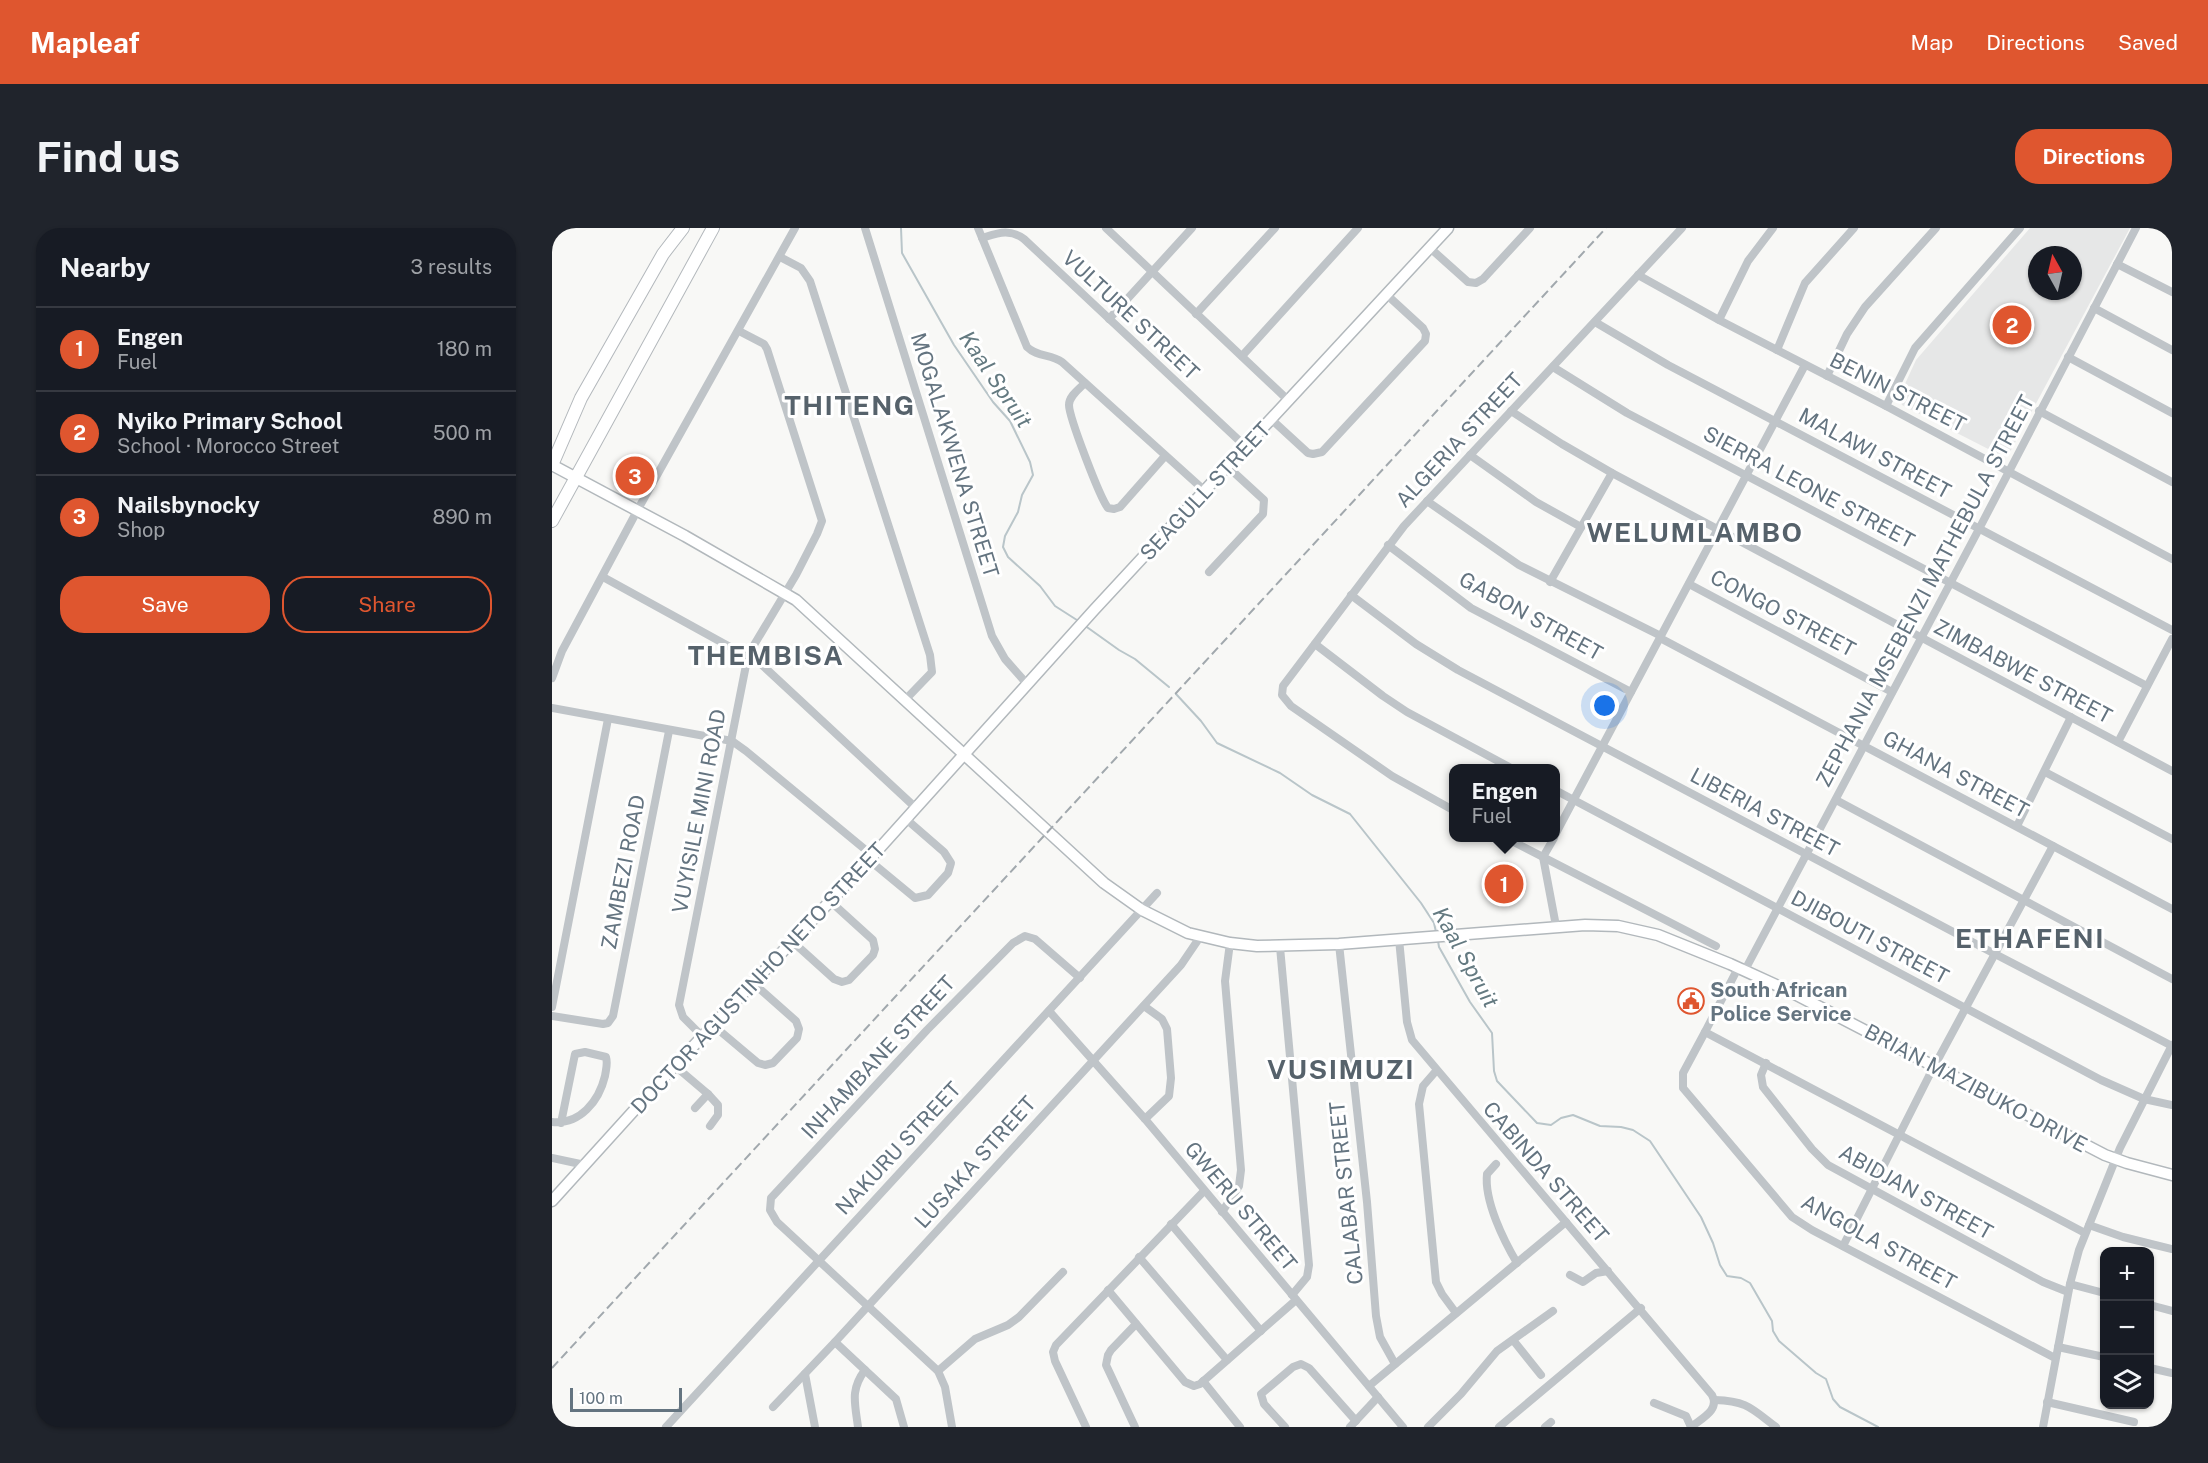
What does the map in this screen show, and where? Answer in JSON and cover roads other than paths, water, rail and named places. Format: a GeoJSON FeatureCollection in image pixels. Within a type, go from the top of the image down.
{"type":"FeatureCollection","features":[{"type":"Feature","properties":{"kind":"main road"},"geometry":{"type":"LineString","coordinates":[[552,465],[581,398],[663,254],[683,228]]}},
{"type":"Feature","properties":{"kind":"main road"},"geometry":{"type":"LineString","coordinates":[[552,521],[713,228]]}},
{"type":"Feature","properties":{"kind":"street"},"geometry":{"type":"LineString","coordinates":[[552,678],[562,651],[637,511],[740,331],[795,228]]}},
{"type":"Feature","properties":{"kind":"street","name":"MOGALAKWENA STREET"},"geometry":{"type":"LineString","coordinates":[[866,228],[992,636],[1005,659],[1027,684]]}},
{"type":"Feature","properties":{"kind":"street"},"geometry":{"type":"LineString","coordinates":[[978,228],[1027,347],[1034,353],[1057,359],[1205,491]]}},
{"type":"Feature","properties":{"kind":"street"},"geometry":{"type":"LineString","coordinates":[[1106,228],[1289,401]]}},
{"type":"Feature","properties":{"kind":"street"},"geometry":{"type":"LineString","coordinates":[[1109,319],[1192,228]]}},
{"type":"Feature","properties":{"kind":"street"},"geometry":{"type":"LineString","coordinates":[[1196,314],[1275,228]]}},
{"type":"Feature","properties":{"kind":"street"},"geometry":{"type":"LineString","coordinates":[[1242,356],[1358,228]]}},
{"type":"Feature","properties":{"kind":"street","name":"SEAGULL STREET"},"geometry":{"type":"LineString","coordinates":[[963,754],[1448,228]]}},
{"type":"Feature","properties":{"kind":"street"},"geometry":{"type":"LineString","coordinates":[[1430,248],[1468,282],[1476,283],[1483,279],[1530,228]]}},
{"type":"Feature","properties":{"kind":"street","name":"ALGERIA STREET"},"geometry":{"type":"LineString","coordinates":[[1449,808],[1392,776],[1291,706],[1285,701],[1281,691],[1284,683],[1388,545],[1682,228]]}},
{"type":"Feature","properties":{"kind":"street"},"geometry":{"type":"LineString","coordinates":[[1719,320],[1748,261],[1773,228]]}},
{"type":"Feature","properties":{"kind":"street"},"geometry":{"type":"LineString","coordinates":[[1777,350],[1805,283],[1854,228]]}},
{"type":"Feature","properties":{"kind":"street"},"geometry":{"type":"LineString","coordinates":[[1827,376],[1847,334],[1864,308],[1936,228]]}},
{"type":"Feature","properties":{"kind":"street"},"geometry":{"type":"LineString","coordinates":[[1886,406],[1915,348],[2020,228]]}},
{"type":"Feature","properties":{"kind":"street","name":"ZEPHANIA MSEBENZI MATHEBULA STREET"},"geometry":{"type":"LineString","coordinates":[[1741,969],[1778,909],[2136,228]]}},
{"type":"Feature","properties":{"kind":"street","name":"VULTURE STREET"},"geometry":{"type":"LineString","coordinates":[[982,238],[1006,231],[1016,234],[1246,447]]}},
{"type":"Feature","properties":{"kind":"street"},"geometry":{"type":"LineString","coordinates":[[780,257],[801,268],[810,281],[930,655],[932,672],[905,700]]}},
{"type":"Feature","properties":{"kind":"street"},"geometry":{"type":"LineString","coordinates":[[2117,264],[2172,292]]}},
{"type":"Feature","properties":{"kind":"street","name":"BENIN STREET"},"geometry":{"type":"LineString","coordinates":[[1638,275],[2172,559]]}},
{"type":"Feature","properties":{"kind":"street"},"geometry":{"type":"LineString","coordinates":[[1272,420],[1308,453],[1318,454],[1327,448],[1425,341],[1424,328],[1387,295]]}},
{"type":"Feature","properties":{"kind":"street"},"geometry":{"type":"LineString","coordinates":[[2094,308],[2172,350]]}},
{"type":"Feature","properties":{"kind":"street","name":"MALAWI STREET"},"geometry":{"type":"LineString","coordinates":[[1595,322],[1656,359],[2172,630]]}},
{"type":"Feature","properties":{"kind":"street","name":"VUYISILE MINI ROAD"},"geometry":{"type":"LineString","coordinates":[[703,1037],[683,1017],[679,1005],[748,655],[819,530],[822,517],[767,349],[764,344],[740,331]]}},
{"type":"Feature","properties":{"kind":"street"},"geometry":{"type":"LineString","coordinates":[[2068,357],[2172,413]]}},
{"type":"Feature","properties":{"kind":"street"},"geometry":{"type":"LineString","coordinates":[[1560,825],[1805,365]]}},
{"type":"Feature","properties":{"kind":"street","name":"SIERRA LEONE STREET"},"geometry":{"type":"LineString","coordinates":[[1553,367],[1627,413],[2147,686]]}},
{"type":"Feature","properties":{"kind":"street"},"geometry":{"type":"LineString","coordinates":[[1085,382],[1072,397],[1069,409],[1089,466],[1108,507],[1114,509],[1120,507],[1166,456]]}},
{"type":"Feature","properties":{"kind":"street","name":"ZIMBABWE STREET"},"geometry":{"type":"LineString","coordinates":[[1512,411],[1612,473],[2172,771]]}},
{"type":"Feature","properties":{"kind":"street"},"geometry":{"type":"LineString","coordinates":[[2039,411],[2172,482]]}},
{"type":"Feature","properties":{"kind":"street"},"geometry":{"type":"LineString","coordinates":[[1470,455],[1536,502],[1581,526]]}},
{"type":"Feature","properties":{"kind":"street","name":"BRIAN MAZIBUKO DRIVE"},"geometry":{"type":"LineString","coordinates":[[552,465],[784,593],[818,619],[1096,876],[1142,910],[1200,937],[1230,943],[1280,946],[1339,944],[1556,926],[1600,925],[1638,930],[1668,938],[1811,1002],[2116,1160],[2172,1175]]}},
{"type":"Feature","properties":{"kind":"street"},"geometry":{"type":"LineString","coordinates":[[1209,572],[1263,514],[1265,508],[1262,498],[1228,467]]}},
{"type":"Feature","properties":{"kind":"street"},"geometry":{"type":"LineString","coordinates":[[1550,582],[1612,473]]}},
{"type":"Feature","properties":{"kind":"street","name":"GHANA STREET"},"geometry":{"type":"LineString","coordinates":[[1427,501],[1505,556],[1550,582],[1660,637],[2172,909]]}},
{"type":"Feature","properties":{"kind":"street","name":"GABON STREET"},"geometry":{"type":"LineString","coordinates":[[1388,545],[1471,608],[1631,692]]}},
{"type":"Feature","properties":{"kind":"street"},"geometry":{"type":"LineString","coordinates":[[603,577],[761,664],[916,808]]}},
{"type":"Feature","properties":{"kind":"street","name":"CONGO STREET"},"geometry":{"type":"LineString","coordinates":[[1689,584],[1892,692]]}},
{"type":"Feature","properties":{"kind":"street","name":"LIBERIA STREET"},"geometry":{"type":"LineString","coordinates":[[1351,595],[1435,657],[1995,954],[2172,1045]]}},
{"type":"Feature","properties":{"kind":"street"},"geometry":{"type":"LineString","coordinates":[[2118,742],[2172,639]]}},
{"type":"Feature","properties":{"kind":"street"},"geometry":{"type":"LineString","coordinates":[[1315,644],[1407,712],[1504,764]]}},
{"type":"Feature","properties":{"kind":"street"},"geometry":{"type":"LineString","coordinates":[[552,708],[732,741],[915,898],[924,897],[948,873],[951,863],[944,852],[906,819]]}},
{"type":"Feature","properties":{"kind":"street"},"geometry":{"type":"LineString","coordinates":[[2017,826],[2071,717]]}},
{"type":"Feature","properties":{"kind":"street"},"geometry":{"type":"LineString","coordinates":[[552,1007],[608,718]]}},
{"type":"Feature","properties":{"kind":"street","name":"ZAMBEZI ROAD"},"geometry":{"type":"LineString","coordinates":[[552,1016],[598,1024],[608,1023],[615,1011],[669,730]]}},
{"type":"Feature","properties":{"kind":"street","name":"DOCTOR AGUSTINHO NETO STREET"},"geometry":{"type":"LineString","coordinates":[[552,1201],[675,1066],[871,858],[963,754]]}},
{"type":"Feature","properties":{"kind":"street"},"geometry":{"type":"LineString","coordinates":[[2045,772],[2172,839]]}},
{"type":"Feature","properties":{"kind":"street","name":"DJIBOUTI STREET"},"geometry":{"type":"LineString","coordinates":[[1560,793],[2101,1080],[2144,1099],[2172,1105]]}},
{"type":"Feature","properties":{"kind":"street"},"geometry":{"type":"LineString","coordinates":[[1836,800],[2172,979]]}},
{"type":"Feature","properties":{"kind":"street"},"geometry":{"type":"LineString","coordinates":[[1515,842],[1716,946]]}},
{"type":"Feature","properties":{"kind":"street"},"geometry":{"type":"LineString","coordinates":[[1551,842],[1543,857],[1556,926]]}},
{"type":"Feature","properties":{"kind":"street"},"geometry":{"type":"LineString","coordinates":[[1843,1246],[1934,1067],[2053,846]]}},
{"type":"Feature","properties":{"kind":"street","name":"NAKURU STREET"},"geometry":{"type":"LineString","coordinates":[[666,1427],[1157,893]]}},
{"type":"Feature","properties":{"kind":"street"},"geometry":{"type":"LineString","coordinates":[[793,942],[838,981],[849,980],[873,955],[873,940],[830,901]]}},
{"type":"Feature","properties":{"kind":"street","name":"INHAMBANE STREET"},"geometry":{"type":"LineString","coordinates":[[938,1371],[774,1219],[770,1206],[774,1194],[927,1030],[1013,943],[1025,936],[1035,939],[1080,978]]}},
{"type":"Feature","properties":{"kind":"street","name":"LUSAKA STREET"},"geometry":{"type":"LineString","coordinates":[[773,1407],[1144,1006],[1181,965],[1200,937]]}},
{"type":"Feature","properties":{"kind":"street","name":"CABINDA STREET"},"geometry":{"type":"LineString","coordinates":[[1399,939],[1408,1032],[1418,1049],[1641,1308],[1715,1403]]}},
{"type":"Feature","properties":{"kind":"street"},"geometry":{"type":"LineString","coordinates":[[1222,1212],[1236,1193],[1241,1170],[1225,981],[1230,943]]}},
{"type":"Feature","properties":{"kind":"street","name":"CALABAR STREET"},"geometry":{"type":"LineString","coordinates":[[1339,944],[1367,1202],[1376,1316],[1380,1337],[1395,1364]]}},
{"type":"Feature","properties":{"kind":"street"},"geometry":{"type":"LineString","coordinates":[[1108,1290],[1188,1384],[1194,1386],[1203,1381],[1261,1330],[1294,1298],[1307,1277],[1309,1265],[1280,946]]}},
{"type":"Feature","properties":{"kind":"street","name":"ANGOLA STREET"},"geometry":{"type":"LineString","coordinates":[[1741,969],[1683,1074],[1682,1084],[1686,1092],[1785,1210],[1800,1223],[2055,1358]]}},
{"type":"Feature","properties":{"kind":"street"},"geometry":{"type":"LineString","coordinates":[[714,1026],[758,1063],[765,1065],[773,1063],[797,1038],[799,1029],[796,1021],[753,983]]}},
{"type":"Feature","properties":{"kind":"street"},"geometry":{"type":"LineString","coordinates":[[1144,1006],[1162,1019],[1167,1029],[1171,1078],[1169,1096],[1145,1119]]}},
{"type":"Feature","properties":{"kind":"street","name":"GWERU STREET"},"geometry":{"type":"LineString","coordinates":[[1049,1011],[1145,1119],[1403,1427]]}},
{"type":"Feature","properties":{"kind":"street"},"geometry":{"type":"LineString","coordinates":[[1705,1032],[2087,1229],[2172,1249]]}},
{"type":"Feature","properties":{"kind":"street"},"geometry":{"type":"LineString","coordinates":[[2043,1427],[2069,1288],[2087,1229],[2144,1099],[2172,1045]]}},
{"type":"Feature","properties":{"kind":"street"},"geometry":{"type":"LineString","coordinates":[[552,1122],[561,1123],[582,1113],[597,1099],[603,1084],[606,1057],[585,1052],[575,1054],[561,1123]]}},
{"type":"Feature","properties":{"kind":"street","name":"ABIDJAN STREET"},"geometry":{"type":"LineString","coordinates":[[1766,1063],[1761,1075],[1761,1083],[1828,1166],[2043,1282],[2100,1292]]}},
{"type":"Feature","properties":{"kind":"street"},"geometry":{"type":"LineString","coordinates":[[675,1066],[708,1094],[720,1109],[710,1126]]}},
{"type":"Feature","properties":{"kind":"street"},"geometry":{"type":"LineString","coordinates":[[1436,1071],[1423,1086],[1419,1104],[1436,1282],[1456,1313]]}},
{"type":"Feature","properties":{"kind":"street"},"geometry":{"type":"LineString","coordinates":[[694,1108],[708,1094]]}},
{"type":"Feature","properties":{"kind":"street"},"geometry":{"type":"LineString","coordinates":[[552,1158],[585,1165]]}},
{"type":"Feature","properties":{"kind":"street"},"geometry":{"type":"LineString","coordinates":[[1496,1164],[1487,1174],[1488,1190],[1502,1235],[1517,1263]]}},
{"type":"Feature","properties":{"kind":"street"},"geometry":{"type":"LineString","coordinates":[[1086,1427],[1053,1352],[1059,1341],[1204,1191]]}},
{"type":"Feature","properties":{"kind":"street"},"geometry":{"type":"LineString","coordinates":[[1369,1386],[1566,1222]]}},
{"type":"Feature","properties":{"kind":"street"},"geometry":{"type":"LineString","coordinates":[[1171,1224],[1261,1330]]}},
{"type":"Feature","properties":{"kind":"street"},"geometry":{"type":"LineString","coordinates":[[1139,1257],[1227,1360]]}},
{"type":"Feature","properties":{"kind":"street"},"geometry":{"type":"LineString","coordinates":[[1570,1275],[1583,1282],[1596,1273],[1608,1271]]}},
{"type":"Feature","properties":{"kind":"street"},"geometry":{"type":"LineString","coordinates":[[952,1427],[945,1387],[938,1371],[975,1339],[1008,1325],[1019,1317],[1063,1272]]}},
{"type":"Feature","properties":{"kind":"street"},"geometry":{"type":"LineString","coordinates":[[2154,1306],[2172,1311]]}},
{"type":"Feature","properties":{"kind":"street"},"geometry":{"type":"LineString","coordinates":[[1499,1427],[1641,1308]]}},
{"type":"Feature","properties":{"kind":"street"},"geometry":{"type":"LineString","coordinates":[[1428,1427],[1461,1394],[1497,1351],[1553,1311]]}},
{"type":"Feature","properties":{"kind":"street"},"geometry":{"type":"LineString","coordinates":[[1135,1427],[1106,1365],[1108,1354],[1136,1324]]}},
{"type":"Feature","properties":{"kind":"street"},"geometry":{"type":"LineString","coordinates":[[1513,1340],[1540,1375]]}},
{"type":"Feature","properties":{"kind":"street"},"geometry":{"type":"LineString","coordinates":[[835,1342],[896,1400],[900,1405],[904,1427]]}},
{"type":"Feature","properties":{"kind":"street"},"geometry":{"type":"LineString","coordinates":[[2058,1347],[2100,1357]]}},
{"type":"Feature","properties":{"kind":"street"},"geometry":{"type":"LineString","coordinates":[[1285,1427],[1264,1404],[1261,1394],[1293,1367],[1301,1364],[1308,1368],[1354,1425],[1378,1397]]}},
{"type":"Feature","properties":{"kind":"street"},"geometry":{"type":"LineString","coordinates":[[2154,1369],[2172,1373]]}},
{"type":"Feature","properties":{"kind":"street"},"geometry":{"type":"LineString","coordinates":[[858,1427],[854,1393],[857,1381],[865,1370]]}},
{"type":"Feature","properties":{"kind":"street"},"geometry":{"type":"LineString","coordinates":[[805,1374],[815,1427]]}},
{"type":"Feature","properties":{"kind":"street"},"geometry":{"type":"LineString","coordinates":[[1203,1381],[1240,1427]]}},
{"type":"Feature","properties":{"kind":"street"},"geometry":{"type":"LineString","coordinates":[[1654,1403],[1686,1416],[1691,1427],[1715,1403],[1736,1400],[1776,1427]]}},
{"type":"Feature","properties":{"kind":"street"},"geometry":{"type":"LineString","coordinates":[[2047,1402],[2134,1422]]}},
{"type":"Feature","properties":{"kind":"waterway","name":"Kaal Spruit"},"geometry":{"type":"LineString","coordinates":[[901,228],[902,253],[954,345],[993,402],[1010,421],[1030,462],[1033,475],[1022,495],[1018,512],[1005,536],[1003,547],[1008,557],[1040,586],[1055,606],[1080,622]]}},
{"type":"Feature","properties":{"kind":"waterway","name":"Kaal Spruit"},"geometry":{"type":"LineString","coordinates":[[1084,625],[1135,659],[1169,687]]}},
{"type":"Feature","properties":{"kind":"waterway","name":"Kaal Spruit"},"geometry":{"type":"LineString","coordinates":[[1176,694],[1201,721],[1217,743],[1280,773],[1312,795],[1350,814],[1421,903],[1434,923],[1436,932]]}},
{"type":"Feature","properties":{"kind":"waterway","name":"Kaal Spruit"},"geometry":{"type":"LineString","coordinates":[[1438,941],[1439,947],[1470,1002],[1492,1033],[1494,1071],[1497,1081],[1537,1123],[1551,1125],[1561,1118],[1573,1115],[1600,1126],[1633,1130],[1650,1141],[1701,1217],[1720,1265],[1727,1276],[1741,1278],[1750,1283],[1772,1321],[1773,1331],[1779,1341],[1826,1379],[1833,1399],[1840,1407],[1878,1427]]}},
{"type":"Feature","properties":{"kind":"railway"},"geometry":{"type":"LineString","coordinates":[[552,1368],[1606,228]]}},
{"type":"Feature","properties":{"kind":"place","name":"Nyiko Primary School"},"geometry":{"type":"Point","coordinates":[2012,325]}},
{"type":"Feature","properties":{"kind":"place","name":"Nailsbynocky"},"geometry":{"type":"Point","coordinates":[635,476]}},
{"type":"Feature","properties":{"kind":"place","name":"Engen"},"geometry":{"type":"Point","coordinates":[1504,884]}},
{"type":"Feature","properties":{"kind":"place","name":"South African Police Service"},"geometry":{"type":"Point","coordinates":[1691,1001]}},
{"type":"Feature","properties":{"kind":"district","name":"THITENG"},"geometry":{"type":"Point","coordinates":[850,405]}},
{"type":"Feature","properties":{"kind":"district","name":"WELUMLAMBO"},"geometry":{"type":"Point","coordinates":[1695,532]}},
{"type":"Feature","properties":{"kind":"district","name":"THEMBISA"},"geometry":{"type":"Point","coordinates":[766,655]}},
{"type":"Feature","properties":{"kind":"district","name":"ETHAFENI"},"geometry":{"type":"Point","coordinates":[2030,938]}},
{"type":"Feature","properties":{"kind":"district","name":"VUSIMUZI"},"geometry":{"type":"Point","coordinates":[1341,1069]}}]}
